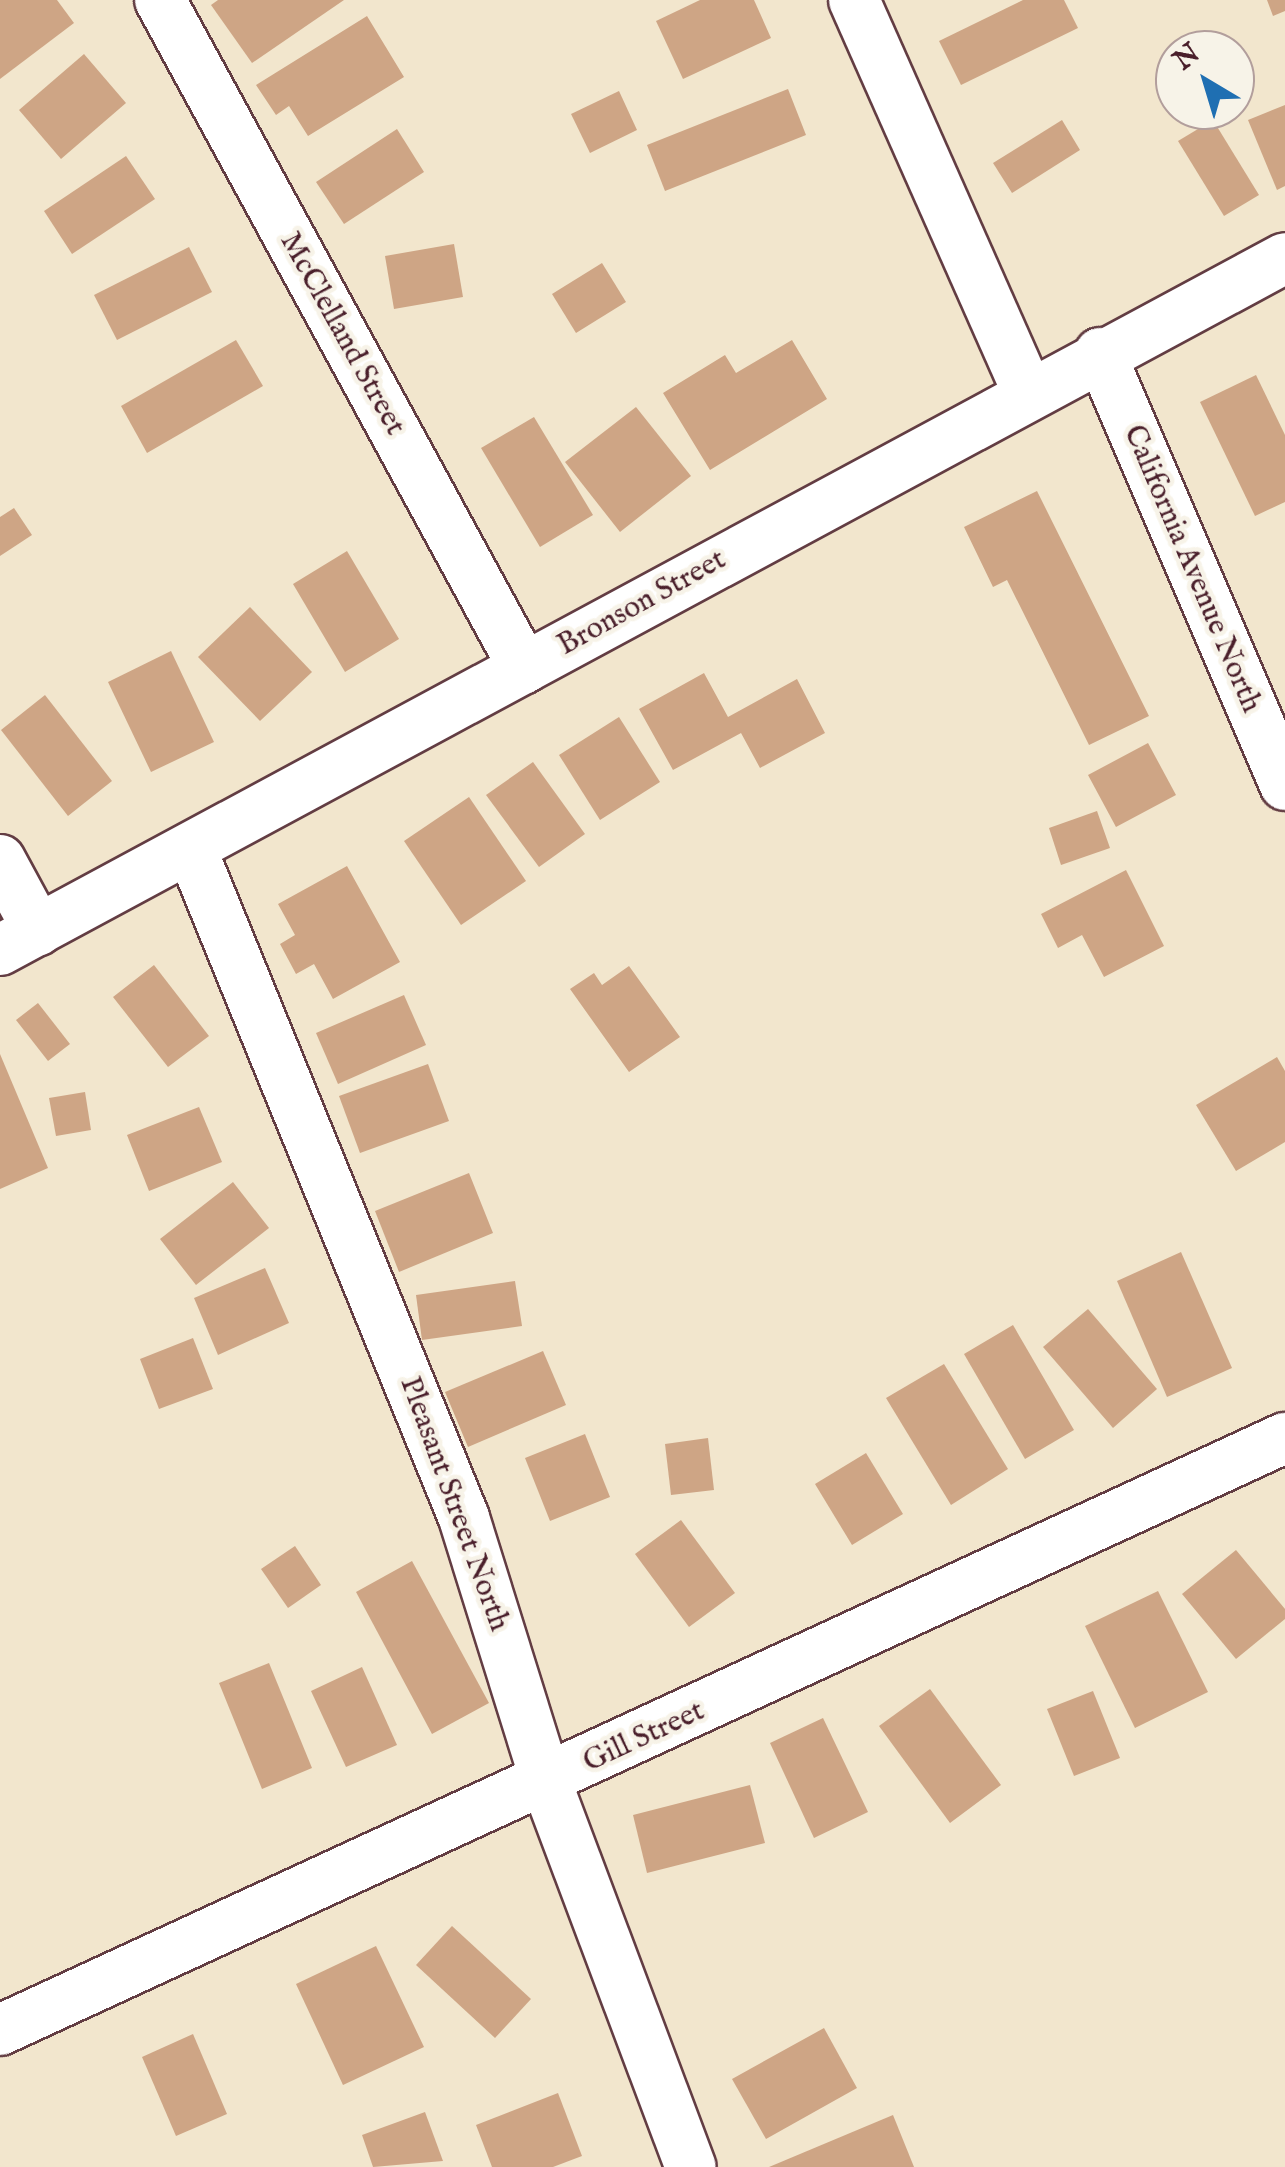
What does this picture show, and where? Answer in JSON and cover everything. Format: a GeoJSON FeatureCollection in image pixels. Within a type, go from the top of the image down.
{"type":"FeatureCollection","features":[{"type":"Feature","properties":{"kind":"street","name":"McClelland Street"},"geometry":{"type":"LineString","coordinates":[[160,0],[524,668]]}},
{"type":"Feature","properties":{"kind":"street"},"geometry":{"type":"LineString","coordinates":[[854,0],[1028,392]]}},
{"type":"Feature","properties":{"kind":"street","name":"Bronson Street"},"geometry":{"type":"LineString","coordinates":[[19,940],[192,850],[1028,392],[1285,258]]}},
{"type":"Feature","properties":{"kind":"street","name":"California Avenue North"},"geometry":{"type":"LineString","coordinates":[[1100,354],[1285,785]]}},
{"type":"Feature","properties":{"kind":"street","name":"Pleasant Street North"},"geometry":{"type":"LineString","coordinates":[[192,850],[464,1518],[546,1782],[691,2167]]}},
{"type":"Feature","properties":{"kind":"street"},"geometry":{"type":"LineString","coordinates":[[0,860],[19,940]]}},
{"type":"Feature","properties":{"kind":"street","name":"Gill Street"},"geometry":{"type":"LineString","coordinates":[[0,2030],[546,1782],[1285,1438]]}},
{"type":"Feature","properties":{"kind":"building"},"geometry":{"type":"Polygon","coordinates":[[[0,0],[57,0],[74,23],[0,79],[0,0]]]}},
{"type":"Feature","properties":{"kind":"building"},"geometry":{"type":"Polygon","coordinates":[[[218,0],[344,0],[252,63],[211,5],[218,0]]]}},
{"type":"Feature","properties":{"kind":"building"},"geometry":{"type":"Polygon","coordinates":[[[700,0],[754,0],[771,38],[683,79],[656,21],[700,0]]]}},
{"type":"Feature","properties":{"kind":"building"},"geometry":{"type":"Polygon","coordinates":[[[1023,0],[1064,0],[1078,28],[961,85],[939,41],[1023,0]]]}},
{"type":"Feature","properties":{"kind":"building"},"geometry":{"type":"Polygon","coordinates":[[[1267,0],[1285,0],[1285,11],[1273,16],[1267,0]]]}},
{"type":"Feature","properties":{"kind":"building"},"geometry":{"type":"Polygon","coordinates":[[[367,16],[404,77],[308,136],[289,106],[276,115],[256,85],[367,16]]]}},
{"type":"Feature","properties":{"kind":"building"},"geometry":{"type":"Polygon","coordinates":[[[84,54],[126,103],[61,159],[19,110],[84,54]]]}},
{"type":"Feature","properties":{"kind":"building"},"geometry":{"type":"Polygon","coordinates":[[[788,89],[806,135],[665,191],[647,145],[788,89]]]}},
{"type":"Feature","properties":{"kind":"building"},"geometry":{"type":"Polygon","coordinates":[[[619,91],[637,130],[590,153],[571,114],[619,91]]]}},
{"type":"Feature","properties":{"kind":"building"},"geometry":{"type":"Polygon","coordinates":[[[1285,105],[1285,186],[1277,190],[1252,130],[1255,117],[1285,105]]]}},
{"type":"Feature","properties":{"kind":"building"},"geometry":{"type":"Polygon","coordinates":[[[1062,120],[1080,150],[1012,193],[993,163],[1062,120]]]}},
{"type":"Feature","properties":{"kind":"building"},"geometry":{"type":"Polygon","coordinates":[[[397,129],[424,172],[344,224],[316,182],[397,129]]]}},
{"type":"Feature","properties":{"kind":"building"},"geometry":{"type":"Polygon","coordinates":[[[1196,130],[1219,130],[1259,195],[1224,216],[1178,141],[1196,130]]]}},
{"type":"Feature","properties":{"kind":"building"},"geometry":{"type":"Polygon","coordinates":[[[126,156],[155,199],[72,254],[44,211],[126,156]]]}},
{"type":"Feature","properties":{"kind":"building"},"geometry":{"type":"Polygon","coordinates":[[[454,244],[463,297],[394,309],[385,256],[454,244]]]}},
{"type":"Feature","properties":{"kind":"building"},"geometry":{"type":"Polygon","coordinates":[[[189,247],[212,292],[117,340],[94,295],[189,247]]]}},
{"type":"Feature","properties":{"kind":"building"},"geometry":{"type":"Polygon","coordinates":[[[602,263],[626,302],[576,333],[552,294],[602,263]]]}},
{"type":"Feature","properties":{"kind":"building"},"geometry":{"type":"Polygon","coordinates":[[[236,340],[263,386],[147,453],[121,406],[236,340]]]}},
{"type":"Feature","properties":{"kind":"building"},"geometry":{"type":"Polygon","coordinates":[[[792,340],[827,399],[710,470],[663,393],[725,355],[736,373],[792,340]]]}},
{"type":"Feature","properties":{"kind":"building"},"geometry":{"type":"Polygon","coordinates":[[[1256,375],[1285,435],[1285,502],[1255,516],[1200,402],[1256,375]]]}},
{"type":"Feature","properties":{"kind":"building"},"geometry":{"type":"Polygon","coordinates":[[[636,407],[691,476],[620,532],[565,462],[636,407]]]}},
{"type":"Feature","properties":{"kind":"building"},"geometry":{"type":"Polygon","coordinates":[[[534,417],[593,515],[540,547],[481,448],[534,417]]]}},
{"type":"Feature","properties":{"kind":"building"},"geometry":{"type":"Polygon","coordinates":[[[1037,491],[1149,716],[1089,745],[1007,580],[993,587],[964,527],[1037,491]]]}},
{"type":"Feature","properties":{"kind":"building"},"geometry":{"type":"Polygon","coordinates":[[[14,508],[32,535],[0,556],[0,517],[14,508]]]}},
{"type":"Feature","properties":{"kind":"building"},"geometry":{"type":"Polygon","coordinates":[[[347,551],[399,639],[345,672],[293,584],[347,551]]]}},
{"type":"Feature","properties":{"kind":"building"},"geometry":{"type":"Polygon","coordinates":[[[250,607],[312,672],[260,721],[198,657],[250,607]]]}},
{"type":"Feature","properties":{"kind":"building"},"geometry":{"type":"Polygon","coordinates":[[[171,651],[214,742],[151,772],[108,682],[171,651]]]}},
{"type":"Feature","properties":{"kind":"building"},"geometry":{"type":"Polygon","coordinates":[[[704,673],[728,717],[797,679],[825,733],[760,768],[741,733],[673,770],[639,709],[704,673]]]}},
{"type":"Feature","properties":{"kind":"building"},"geometry":{"type":"Polygon","coordinates":[[[45,695],[112,781],[68,816],[1,730],[45,695]]]}},
{"type":"Feature","properties":{"kind":"building"},"geometry":{"type":"Polygon","coordinates":[[[619,717],[660,782],[600,820],[559,755],[619,717]]]}},
{"type":"Feature","properties":{"kind":"building"},"geometry":{"type":"Polygon","coordinates":[[[1148,743],[1176,795],[1116,827],[1088,775],[1148,743]]]}},
{"type":"Feature","properties":{"kind":"building"},"geometry":{"type":"Polygon","coordinates":[[[533,762],[585,834],[539,867],[486,795],[533,762]]]}},
{"type":"Feature","properties":{"kind":"building"},"geometry":{"type":"Polygon","coordinates":[[[469,797],[526,881],[461,925],[404,841],[469,797]]]}},
{"type":"Feature","properties":{"kind":"building"},"geometry":{"type":"Polygon","coordinates":[[[1097,811],[1110,848],[1061,865],[1049,828],[1097,811]]]}},
{"type":"Feature","properties":{"kind":"building"},"geometry":{"type":"Polygon","coordinates":[[[347,866],[400,962],[333,999],[314,964],[296,974],[280,944],[295,935],[278,904],[347,866]]]}},
{"type":"Feature","properties":{"kind":"building"},"geometry":{"type":"Polygon","coordinates":[[[1126,870],[1164,946],[1104,977],[1082,935],[1058,948],[1041,914],[1126,870]]]}},
{"type":"Feature","properties":{"kind":"building"},"geometry":{"type":"Polygon","coordinates":[[[154,965],[209,1036],[168,1067],[113,997],[154,965]]]}},
{"type":"Feature","properties":{"kind":"building"},"geometry":{"type":"Polygon","coordinates":[[[629,966],[680,1037],[629,1072],[570,989],[594,973],[602,985],[629,966]]]}},
{"type":"Feature","properties":{"kind":"building"},"geometry":{"type":"Polygon","coordinates":[[[404,995],[426,1045],[338,1084],[316,1033],[404,995]]]}},
{"type":"Feature","properties":{"kind":"building"},"geometry":{"type":"Polygon","coordinates":[[[38,1003],[70,1044],[48,1061],[16,1020],[38,1003]]]}},
{"type":"Feature","properties":{"kind":"building"},"geometry":{"type":"Polygon","coordinates":[[[0,1054],[48,1168],[0,1189],[0,1054]]]}},
{"type":"Feature","properties":{"kind":"building"},"geometry":{"type":"Polygon","coordinates":[[[1277,1057],[1285,1071],[1285,1142],[1236,1171],[1196,1105],[1277,1057]]]}},
{"type":"Feature","properties":{"kind":"building"},"geometry":{"type":"Polygon","coordinates":[[[428,1064],[449,1121],[360,1153],[339,1096],[428,1064]]]}},
{"type":"Feature","properties":{"kind":"building"},"geometry":{"type":"Polygon","coordinates":[[[85,1092],[91,1130],[56,1136],[49,1098],[85,1092]]]}},
{"type":"Feature","properties":{"kind":"building"},"geometry":{"type":"Polygon","coordinates":[[[199,1107],[222,1162],[149,1191],[127,1135],[199,1107]]]}},
{"type":"Feature","properties":{"kind":"building"},"geometry":{"type":"Polygon","coordinates":[[[469,1173],[493,1233],[399,1272],[375,1211],[469,1173]]]}},
{"type":"Feature","properties":{"kind":"building"},"geometry":{"type":"Polygon","coordinates":[[[233,1182],[269,1228],[196,1285],[160,1239],[233,1182]]]}},
{"type":"Feature","properties":{"kind":"building"},"geometry":{"type":"Polygon","coordinates":[[[1181,1252],[1232,1368],[1167,1397],[1117,1281],[1181,1252]]]}},
{"type":"Feature","properties":{"kind":"building"},"geometry":{"type":"Polygon","coordinates":[[[265,1268],[289,1323],[218,1355],[194,1298],[265,1268]]]}},
{"type":"Feature","properties":{"kind":"building"},"geometry":{"type":"Polygon","coordinates":[[[515,1281],[522,1326],[422,1340],[416,1295],[515,1281]]]}},
{"type":"Feature","properties":{"kind":"building"},"geometry":{"type":"Polygon","coordinates":[[[1088,1309],[1157,1389],[1113,1428],[1043,1347],[1088,1309]]]}},
{"type":"Feature","properties":{"kind":"building"},"geometry":{"type":"Polygon","coordinates":[[[1013,1325],[1074,1430],[1025,1459],[964,1354],[1013,1325]]]}},
{"type":"Feature","properties":{"kind":"building"},"geometry":{"type":"Polygon","coordinates":[[[193,1338],[213,1389],[159,1409],[140,1359],[193,1338]]]}},
{"type":"Feature","properties":{"kind":"building"},"geometry":{"type":"Polygon","coordinates":[[[543,1351],[566,1405],[468,1447],[445,1392],[543,1351]]]}},
{"type":"Feature","properties":{"kind":"building"},"geometry":{"type":"Polygon","coordinates":[[[944,1364],[1008,1469],[951,1505],[886,1398],[944,1364]]]}},
{"type":"Feature","properties":{"kind":"building"},"geometry":{"type":"Polygon","coordinates":[[[585,1434],[610,1497],[550,1521],[525,1458],[585,1434]]]}},
{"type":"Feature","properties":{"kind":"building"},"geometry":{"type":"Polygon","coordinates":[[[708,1438],[714,1490],[671,1495],[665,1444],[708,1438]]]}},
{"type":"Feature","properties":{"kind":"building"},"geometry":{"type":"Polygon","coordinates":[[[866,1453],[903,1514],[852,1545],[815,1484],[866,1453]]]}},
{"type":"Feature","properties":{"kind":"building"},"geometry":{"type":"Polygon","coordinates":[[[681,1520],[735,1593],[689,1627],[635,1554],[681,1520]]]}},
{"type":"Feature","properties":{"kind":"building"},"geometry":{"type":"Polygon","coordinates":[[[295,1546],[321,1585],[288,1608],[261,1569],[295,1546]]]}},
{"type":"Feature","properties":{"kind":"building"},"geometry":{"type":"Polygon","coordinates":[[[1236,1550],[1285,1609],[1285,1619],[1236,1659],[1182,1594],[1236,1550]]]}},
{"type":"Feature","properties":{"kind":"building"},"geometry":{"type":"Polygon","coordinates":[[[412,1561],[489,1703],[432,1734],[356,1592],[412,1561]]]}},
{"type":"Feature","properties":{"kind":"building"},"geometry":{"type":"Polygon","coordinates":[[[1158,1591],[1208,1692],[1135,1728],[1085,1626],[1158,1591]]]}},
{"type":"Feature","properties":{"kind":"building"},"geometry":{"type":"Polygon","coordinates":[[[269,1663],[312,1768],[262,1789],[219,1683],[269,1663]]]}},
{"type":"Feature","properties":{"kind":"building"},"geometry":{"type":"Polygon","coordinates":[[[362,1667],[397,1745],[346,1767],[311,1691],[362,1667]]]}},
{"type":"Feature","properties":{"kind":"building"},"geometry":{"type":"Polygon","coordinates":[[[930,1689],[1001,1785],[950,1823],[879,1726],[930,1689]]]}},
{"type":"Feature","properties":{"kind":"building"},"geometry":{"type":"Polygon","coordinates":[[[1093,1691],[1120,1758],[1074,1776],[1047,1709],[1093,1691]]]}},
{"type":"Feature","properties":{"kind":"building"},"geometry":{"type":"Polygon","coordinates":[[[823,1718],[868,1812],[814,1838],[770,1743],[823,1718]]]}},
{"type":"Feature","properties":{"kind":"building"},"geometry":{"type":"Polygon","coordinates":[[[750,1785],[765,1843],[647,1873],[633,1815],[750,1785]]]}},
{"type":"Feature","properties":{"kind":"building"},"geometry":{"type":"Polygon","coordinates":[[[452,1926],[531,1999],[495,2038],[416,1965],[452,1926]]]}},
{"type":"Feature","properties":{"kind":"building"},"geometry":{"type":"Polygon","coordinates":[[[376,1946],[424,2047],[343,2085],[296,1984],[376,1946]]]}},
{"type":"Feature","properties":{"kind":"building"},"geometry":{"type":"Polygon","coordinates":[[[824,2028],[857,2088],[766,2139],[732,2079],[824,2028]]]}},
{"type":"Feature","properties":{"kind":"building"},"geometry":{"type":"Polygon","coordinates":[[[193,2034],[227,2114],[176,2136],[142,2057],[193,2034]]]}},
{"type":"Feature","properties":{"kind":"building"},"geometry":{"type":"Polygon","coordinates":[[[558,2093],[582,2156],[553,2167],[492,2167],[476,2125],[558,2093]]]}},
{"type":"Feature","properties":{"kind":"building"},"geometry":{"type":"Polygon","coordinates":[[[425,2112],[443,2161],[373,2167],[362,2135],[425,2112]]]}},
{"type":"Feature","properties":{"kind":"building"},"geometry":{"type":"Polygon","coordinates":[[[893,2115],[914,2167],[769,2167],[893,2115]]]}}]}
